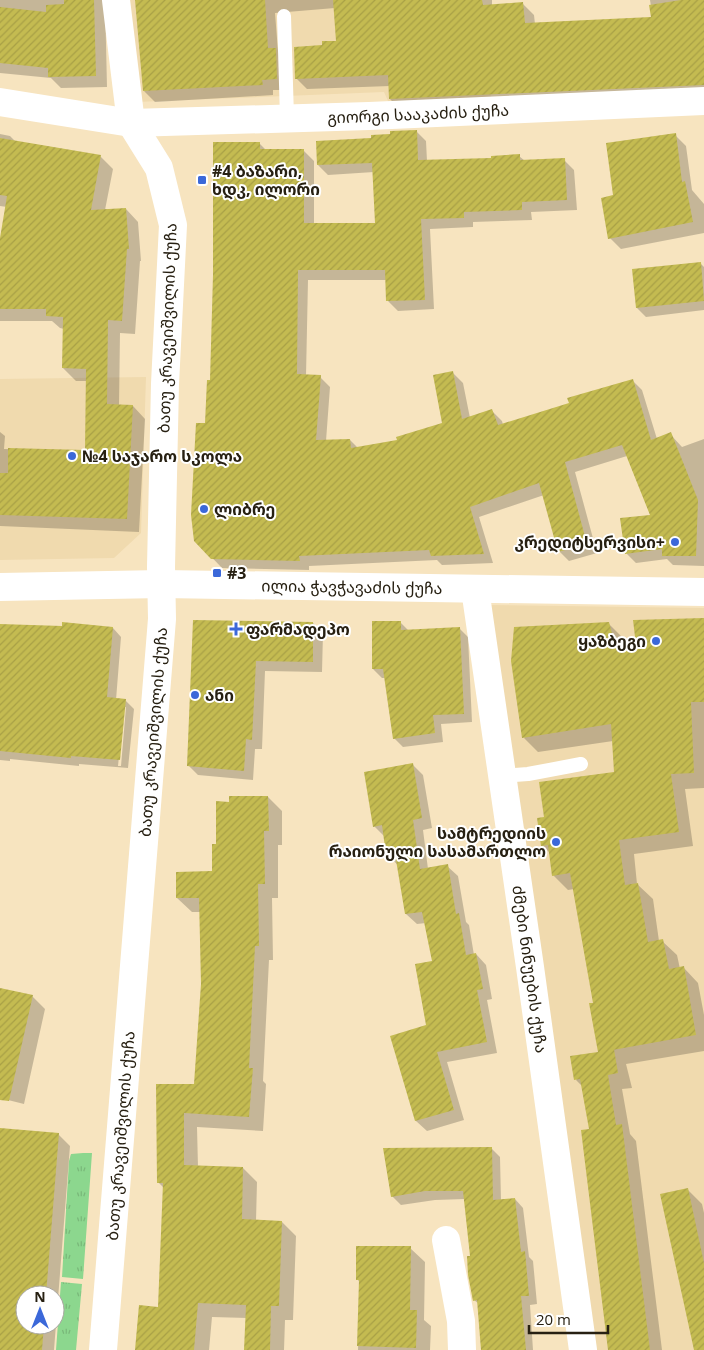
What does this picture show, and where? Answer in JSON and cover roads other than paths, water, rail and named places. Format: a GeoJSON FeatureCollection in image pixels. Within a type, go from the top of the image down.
{"type":"FeatureCollection","features":[{"type":"Feature","properties":{"kind":"street"},"geometry":{"type":"LineString","coordinates":[[116,0],[131,123]]}},
{"type":"Feature","properties":{"kind":"street","name":"გიორგი სააკაძის ქუჩა"},"geometry":{"type":"LineString","coordinates":[[0,102],[131,123],[704,101]]}},
{"type":"Feature","properties":{"kind":"street","name":"ბათუ კრავეიშვილის ქუჩა"},"geometry":{"type":"LineString","coordinates":[[103,1350],[162,619],[161,567],[165,384],[173,225],[158,168],[131,123]]}},
{"type":"Feature","properties":{"kind":"street","name":"ილია ჭავჭავაძის ქუჩა"},"geometry":{"type":"LineString","coordinates":[[0,587],[162,584],[704,592]]}},
{"type":"Feature","properties":{"kind":"street","name":"ძმები ნინუების ქუჩა"},"geometry":{"type":"LineString","coordinates":[[475,589],[583,1350]]}},
{"type":"Feature","properties":{"kind":"street"},"geometry":{"type":"LineString","coordinates":[[446,1240],[462,1321],[462,1350]]}},
{"type":"Feature","properties":{"kind":"lane"},"geometry":{"type":"LineString","coordinates":[[284,16],[288,118]]}},
{"type":"Feature","properties":{"kind":"lane"},"geometry":{"type":"LineString","coordinates":[[503,776],[528,774],[581,764]]}},
{"type":"Feature","properties":{"kind":"place","name":"#4 ბაზარი, ხდკ, ილორი"},"geometry":{"type":"Point","coordinates":[202,180]}},
{"type":"Feature","properties":{"kind":"place","name":"№4 საჯარო სკოლა"},"geometry":{"type":"Point","coordinates":[72,456]}},
{"type":"Feature","properties":{"kind":"place","name":"ლიბრე"},"geometry":{"type":"Point","coordinates":[204,509]}},
{"type":"Feature","properties":{"kind":"place","name":"კრედიტსერვისი+"},"geometry":{"type":"Point","coordinates":[675,542]}},
{"type":"Feature","properties":{"kind":"place","name":"#3"},"geometry":{"type":"Point","coordinates":[217,573]}},
{"type":"Feature","properties":{"kind":"place","name":"ფარმადეპო"},"geometry":{"type":"Point","coordinates":[236,629]}},
{"type":"Feature","properties":{"kind":"place","name":"ყაზბეგი"},"geometry":{"type":"Point","coordinates":[656,641]}},
{"type":"Feature","properties":{"kind":"place","name":"ანი"},"geometry":{"type":"Point","coordinates":[195,695]}},
{"type":"Feature","properties":{"kind":"place","name":"სამტრედიის რაიონული სასამართლო"},"geometry":{"type":"Point","coordinates":[556,842]}}]}
